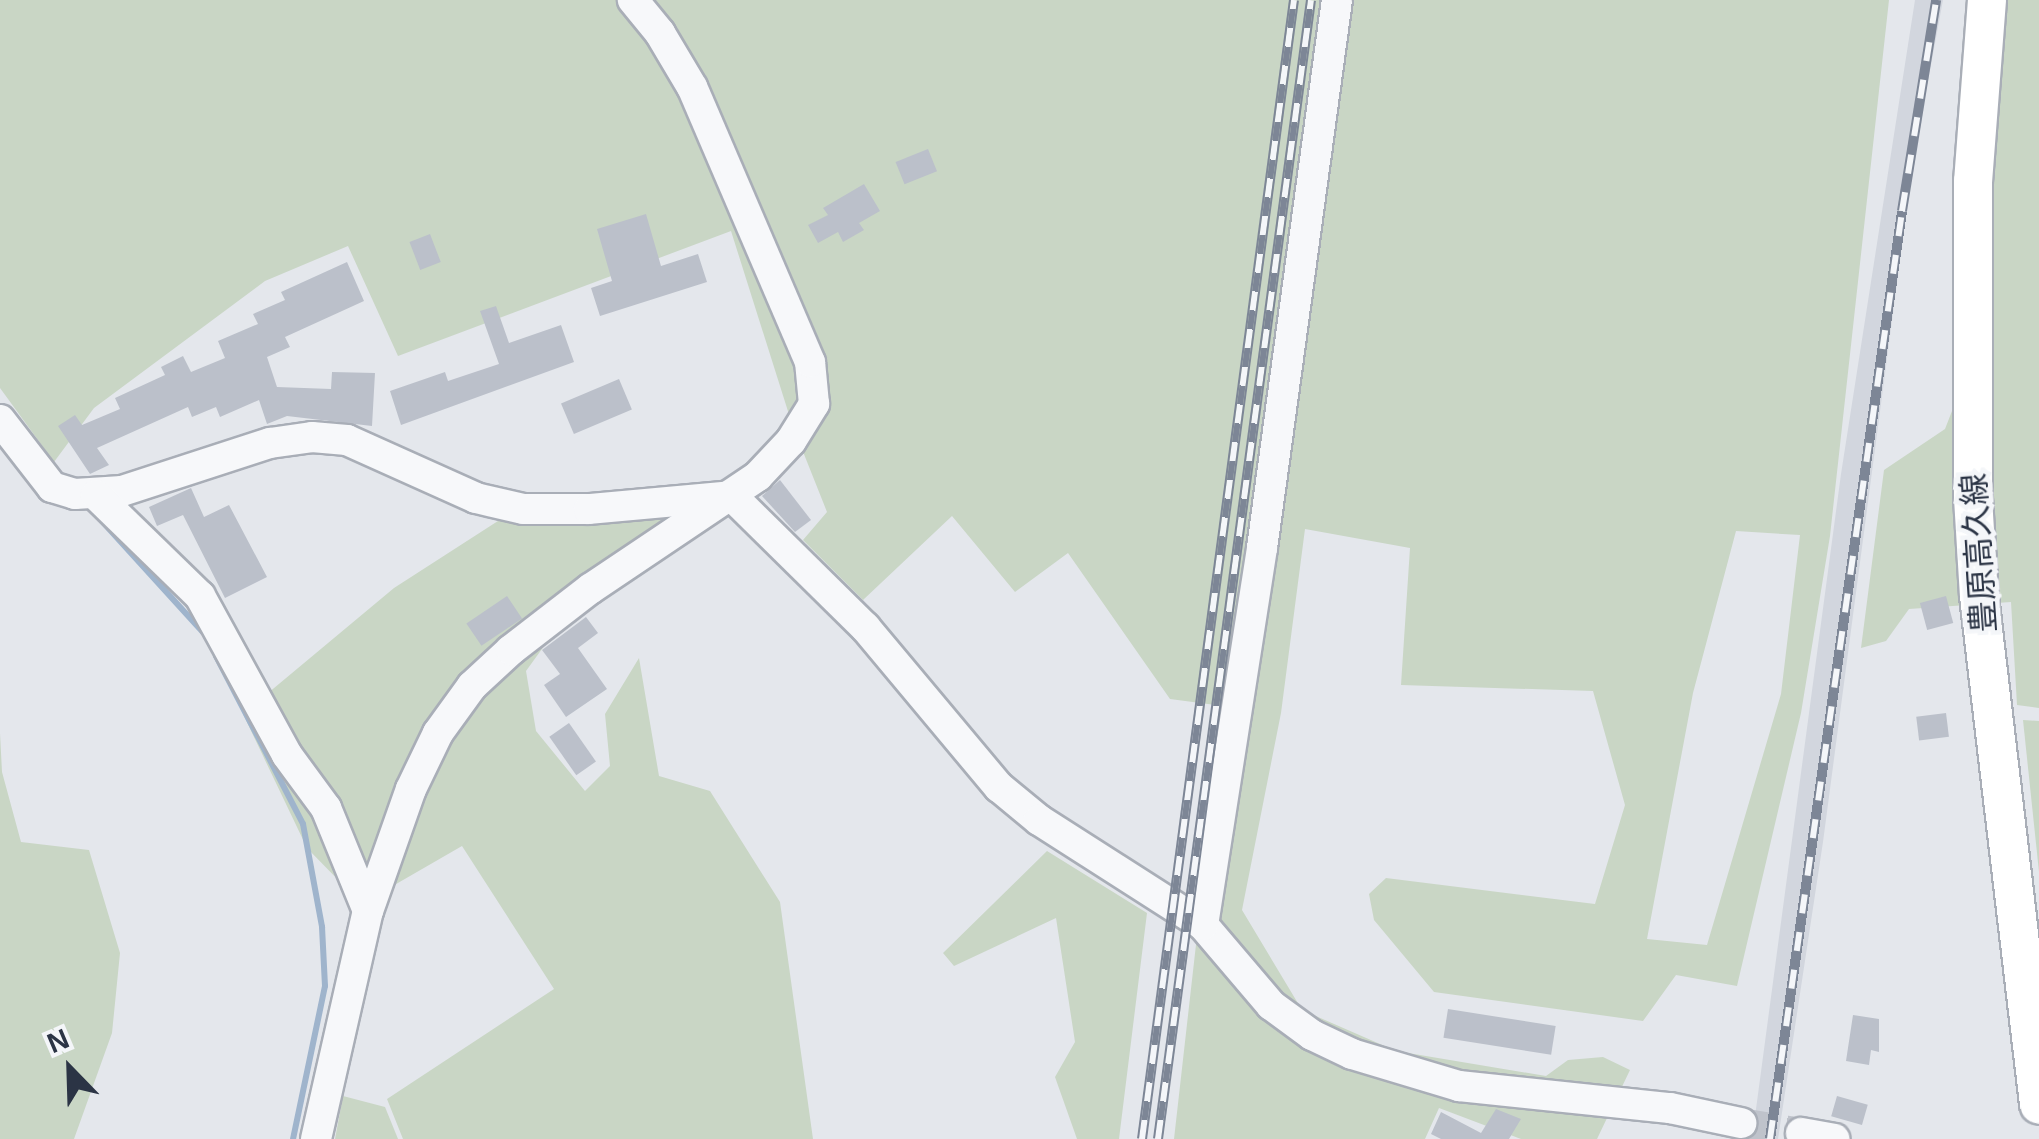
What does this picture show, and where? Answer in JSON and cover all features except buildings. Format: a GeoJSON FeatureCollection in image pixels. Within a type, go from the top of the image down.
{"type":"FeatureCollection","features":[{"type":"Feature","properties":{"kind":"main road","name":"豊原高久線"},"geometry":{"type":"LineString","coordinates":[[1987,0],[1974,181],[1974,498],[1982,630],[2039,1104]]}},
{"type":"Feature","properties":{"kind":"street"},"geometry":{"type":"LineString","coordinates":[[1203,925],[1262,548],[1337,0]]}},
{"type":"Feature","properties":{"kind":"street"},"geometry":{"type":"LineString","coordinates":[[316,1139],[368,910],[418,775],[438,733],[472,686],[590,589],[732,496],[791,441],[814,404],[810,362],[692,87],[636,2]]}},
{"type":"Feature","properties":{"kind":"street"},"geometry":{"type":"LineString","coordinates":[[0,420],[52,487],[96,495],[122,491],[270,443],[312,437],[346,440],[476,498],[523,509],[589,508],[732,496],[864,627],[999,786],[1039,820],[1203,925],[1271,1005],[1312,1035],[1352,1054],[1459,1086],[1656,1106],[1741,1123]]}},
{"type":"Feature","properties":{"kind":"street"},"geometry":{"type":"LineString","coordinates":[[96,495],[200,596],[287,756],[326,808],[368,910]]}},
{"type":"Feature","properties":{"kind":"shaded area"},"geometry":{"type":"Polygon","coordinates":[[[1915,0],[1943,0],[1913,162],[1823,842],[1778,1139],[1752,1139],[1841,474],[1915,0]]]}},
{"type":"Feature","properties":{"kind":"green space"},"geometry":{"type":"Polygon","coordinates":[[[0,0],[1889,0],[1830,536],[1801,713],[1737,986],[1676,975],[1643,1021],[1434,992],[1374,920],[1369,894],[1386,878],[1595,904],[1625,805],[1593,691],[1401,685],[1410,548],[1305,529],[1281,713],[1242,910],[1302,1010],[1396,1051],[1546,1076],[1568,1060],[1603,1057],[1630,1070],[1597,1139],[1521,1139],[1439,1108],[1425,1139],[1174,1139],[1223,706],[1170,699],[1068,553],[1015,592],[952,516],[863,600],[803,540],[827,512],[792,424],[731,231],[398,356],[348,246],[265,281],[94,408],[54,462],[0,388],[0,0]],[[1736,531],[1693,693],[1647,939],[1707,945],[1781,694],[1800,535],[1736,531]]]}},
{"type":"Feature","properties":{"kind":"green space"},"geometry":{"type":"Polygon","coordinates":[[[2000,0],[2039,0],[2039,708],[2017,705],[2011,602],[1909,609],[1886,641],[1861,648],[1884,470],[1945,429],[1985,326],[1984,191],[2000,0]]]}},
{"type":"Feature","properties":{"kind":"green space"},"geometry":{"type":"Polygon","coordinates":[[[725,486],[605,562],[526,671],[536,731],[585,791],[610,766],[605,714],[639,658],[659,776],[710,791],[780,902],[813,1139],[403,1139],[387,1099],[554,989],[462,846],[384,891],[347,889],[307,848],[243,714],[394,588],[532,499],[725,486]]]}},
{"type":"Feature","properties":{"kind":"green space"},"geometry":{"type":"Polygon","coordinates":[[[2023,720],[2039,721],[2039,872],[2023,720]]]}},
{"type":"Feature","properties":{"kind":"green space"},"geometry":{"type":"Polygon","coordinates":[[[0,733],[2,772],[21,842],[89,850],[120,953],[112,1033],[74,1139],[0,1139],[0,733]]]}},
{"type":"Feature","properties":{"kind":"green space"},"geometry":{"type":"Polygon","coordinates":[[[1047,851],[1147,913],[1119,1139],[1077,1139],[1055,1077],[1075,1042],[1056,918],[954,966],[943,953],[1047,851]]]}},
{"type":"Feature","properties":{"kind":"green space"},"geometry":{"type":"Polygon","coordinates":[[[343,1096],[385,1107],[398,1139],[335,1139],[343,1096]]]}},
{"type":"Feature","properties":{"kind":"waterway"},"geometry":{"type":"LineString","coordinates":[[100,519],[203,632]]}},
{"type":"Feature","properties":{"kind":"waterway"},"geometry":{"type":"LineString","coordinates":[[216,656],[303,824],[322,927],[325,986],[293,1139]]}},
{"type":"Feature","properties":{"kind":"tunnel"},"geometry":{"type":"LineString","coordinates":[[1741,1123],[1801,1133]]}},
{"type":"Feature","properties":{"kind":"railway"},"geometry":{"type":"LineString","coordinates":[[1142,1139],[1294,0]]}},
{"type":"Feature","properties":{"kind":"railway"},"geometry":{"type":"LineString","coordinates":[[1158,1139],[1311,0]]}},
{"type":"Feature","properties":{"kind":"railway"},"geometry":{"type":"LineString","coordinates":[[1770,1139],[1902,211],[1936,0]]}}]}
